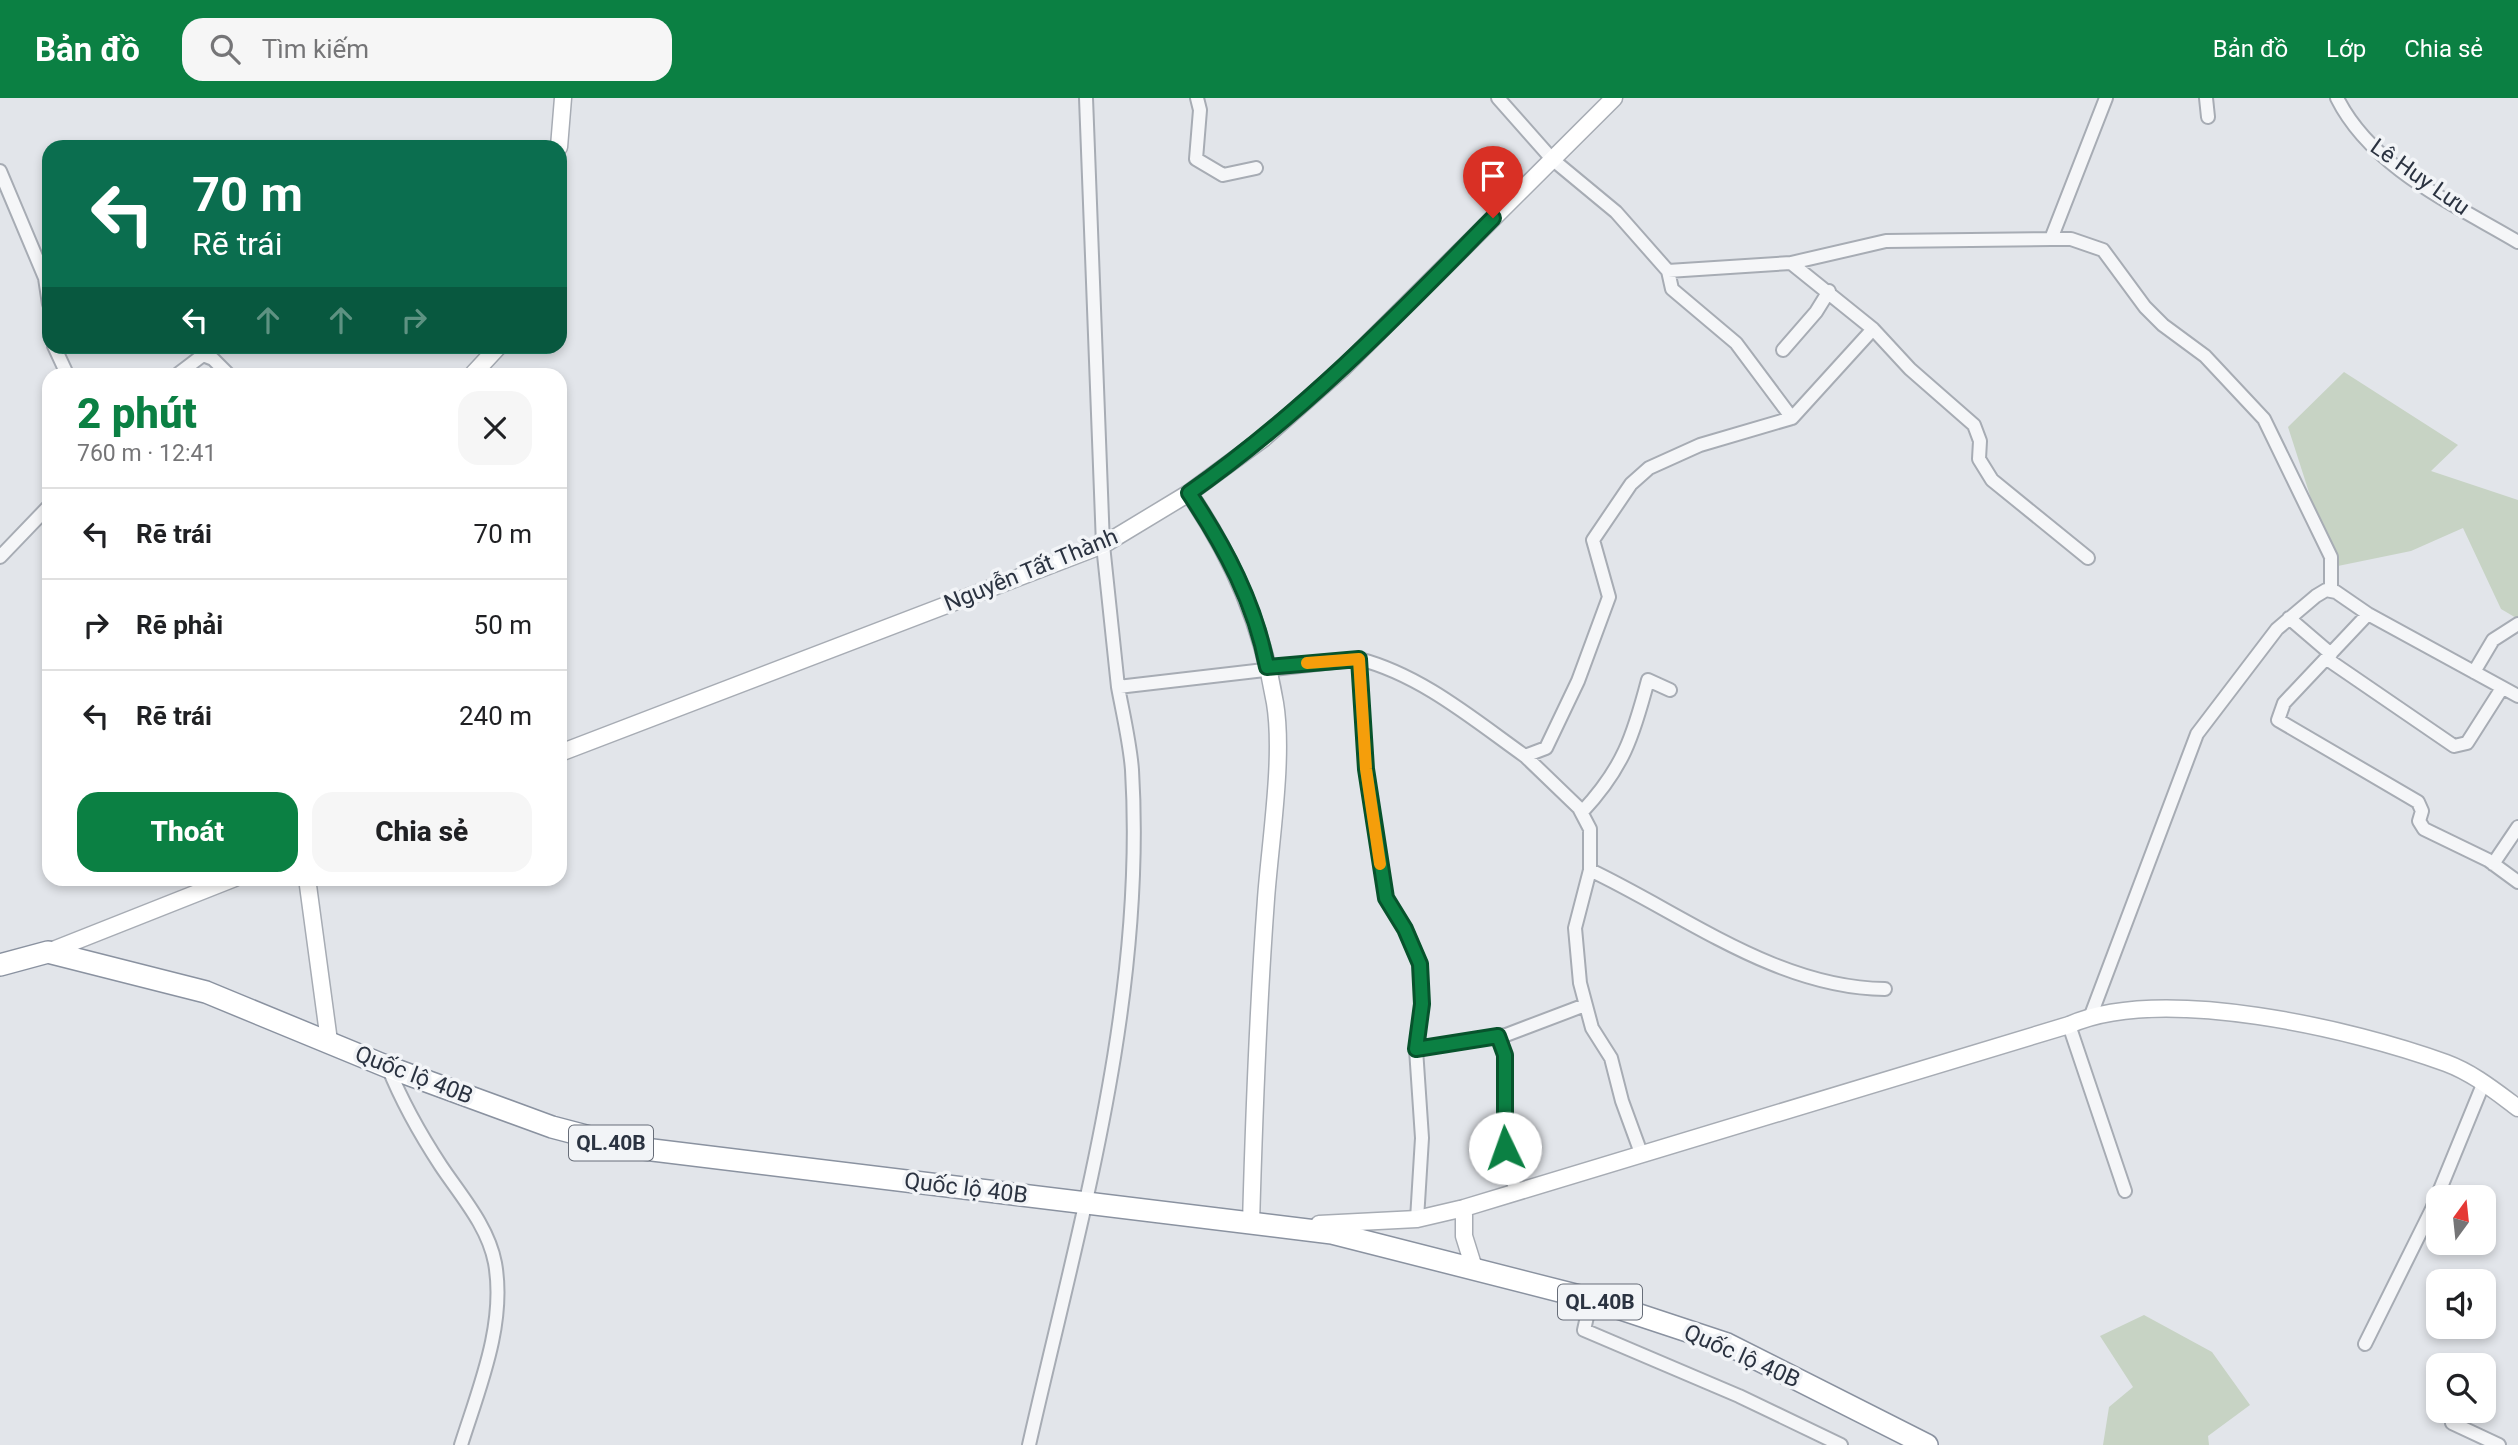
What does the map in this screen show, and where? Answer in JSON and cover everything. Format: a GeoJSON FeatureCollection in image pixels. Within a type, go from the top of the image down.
{"type":"FeatureCollection","features":[{"type":"Feature","properties":{"kind":"highway","name":"Quốc lộ 40B"},"geometry":{"type":"LineString","coordinates":[[1,962],[48,952],[206,992],[388,1067],[552,1127],[628,1147],[1332,1233],[1474,1268],[1591,1299],[1727,1344],[1927,1445]]}},
{"type":"Feature","properties":{"kind":"main road"},"geometry":{"type":"LineString","coordinates":[[560,140],[563,98]]}},
{"type":"Feature","properties":{"kind":"main road","name":"Nguyễn Tất Thành"},"geometry":{"type":"LineString","coordinates":[[567,750],[1103,545],[1189,493],[1264,438],[1331,379],[1614,98]]}},
{"type":"Feature","properties":{"kind":"main road"},"geometry":{"type":"LineString","coordinates":[[479,368],[492,354]]}},
{"type":"Feature","properties":{"kind":"main road"},"geometry":{"type":"LineString","coordinates":[[1189,493],[1206,518],[1254,613],[1276,706],[1276,763],[1257,1051],[1251,1224],[1348,1224],[1417,1219],[1464,1208],[2069,1025],[2091,1015],[2199,1008],[2338,1030],[2447,1063],[2484,1082],[2518,1108]]}},
{"type":"Feature","properties":{"kind":"main road"},"geometry":{"type":"LineString","coordinates":[[48,952],[215,886]]}},
{"type":"Feature","properties":{"kind":"main road"},"geometry":{"type":"LineString","coordinates":[[308,886],[329,1041]]}},
{"type":"Feature","properties":{"kind":"main road"},"geometry":{"type":"LineString","coordinates":[[1464,1208],[1464,1236],[1474,1268]]}},
{"type":"Feature","properties":{"kind":"street"},"geometry":{"type":"LineString","coordinates":[[1029,1445],[1085,1202],[1118,1039],[1130,938],[1134,855],[1132,768],[1118,687],[1103,545],[1086,98]]}},
{"type":"Feature","properties":{"kind":"street"},"geometry":{"type":"LineString","coordinates":[[1197,98],[1200,110],[1196,159],[1223,175],[1255,168]]}},
{"type":"Feature","properties":{"kind":"street"},"geometry":{"type":"LineString","coordinates":[[1498,98],[1552,159],[1616,212],[1668,271],[1672,289],[1736,343],[1792,418]]}},
{"type":"Feature","properties":{"kind":"street"},"geometry":{"type":"LineString","coordinates":[[2051,239],[2106,98]]}},
{"type":"Feature","properties":{"kind":"street"},"geometry":{"type":"LineString","coordinates":[[2206,98],[2208,117]]}},
{"type":"Feature","properties":{"kind":"street","name":"Lê Huy Lưu"},"geometry":{"type":"LineString","coordinates":[[2337,98],[2345,113],[2374,150],[2439,195],[2518,242]]}},
{"type":"Feature","properties":{"kind":"street"},"geometry":{"type":"LineString","coordinates":[[1,176],[42,271]]}},
{"type":"Feature","properties":{"kind":"street"},"geometry":{"type":"LineString","coordinates":[[1668,271],[1791,263],[1886,241],[2071,239],[2103,250],[2145,307],[2163,325],[2205,356],[2264,419],[2331,558],[2331,590]]}},
{"type":"Feature","properties":{"kind":"street"},"geometry":{"type":"LineString","coordinates":[[1791,263],[1873,329],[1910,369],[1974,425],[1980,441],[1979,459],[1992,480],[2088,558]]}},
{"type":"Feature","properties":{"kind":"street"},"geometry":{"type":"LineString","coordinates":[[1783,350],[1816,312],[1829,291]]}},
{"type":"Feature","properties":{"kind":"street"},"geometry":{"type":"LineString","coordinates":[[1525,756],[1546,748],[1599,630],[1609,597],[1593,540],[1631,484],[1649,468],[1674,456],[1752,428],[1773,425],[1792,418],[1873,329]]}},
{"type":"Feature","properties":{"kind":"street"},"geometry":{"type":"LineString","coordinates":[[184,368],[208,355],[222,368]]}},
{"type":"Feature","properties":{"kind":"street"},"geometry":{"type":"LineString","coordinates":[[0,557],[42,513]]}},
{"type":"Feature","properties":{"kind":"street"},"geometry":{"type":"LineString","coordinates":[[2091,1015],[2192,744],[2203,724],[2277,629],[2322,592],[2331,590],[2368,614],[2518,696]]}},
{"type":"Feature","properties":{"kind":"street"},"geometry":{"type":"LineString","coordinates":[[2368,614],[2279,709],[2280,723],[2418,802],[2422,811],[2419,821],[2424,829],[2493,864],[2518,882]]}},
{"type":"Feature","properties":{"kind":"street"},"geometry":{"type":"LineString","coordinates":[[2289,618],[2329,656],[2454,746],[2467,743],[2502,688]]}},
{"type":"Feature","properties":{"kind":"street"},"geometry":{"type":"LineString","coordinates":[[2474,672],[2493,640],[2518,624]]}},
{"type":"Feature","properties":{"kind":"street"},"geometry":{"type":"LineString","coordinates":[[1118,687],[1267,667],[1359,659],[1374,663],[1430,691],[1525,756],[1582,812],[1590,829],[1590,870],[1576,928],[1584,1005],[1592,1028],[1611,1058],[1641,1153]]}},
{"type":"Feature","properties":{"kind":"street"},"geometry":{"type":"LineString","coordinates":[[1359,659],[1366,769],[1386,898],[1405,929],[1420,964],[1422,1004],[1416,1049],[1422,1138],[1417,1219]]}},
{"type":"Feature","properties":{"kind":"street"},"geometry":{"type":"LineString","coordinates":[[1582,812],[1608,785],[1626,752],[1648,680],[1670,691]]}},
{"type":"Feature","properties":{"kind":"street"},"geometry":{"type":"LineString","coordinates":[[2493,864],[2518,827]]}},
{"type":"Feature","properties":{"kind":"street"},"geometry":{"type":"LineString","coordinates":[[1590,870],[1684,921],[1782,966],[1845,987],[1885,989]]}},
{"type":"Feature","properties":{"kind":"street"},"geometry":{"type":"LineString","coordinates":[[1416,1049],[1498,1036],[1584,1005]]}},
{"type":"Feature","properties":{"kind":"street"},"geometry":{"type":"LineString","coordinates":[[2069,1025],[2125,1191]]}},
{"type":"Feature","properties":{"kind":"street"},"geometry":{"type":"LineString","coordinates":[[1498,1036],[1505,1055],[1505,1148],[1516,1193]]}},
{"type":"Feature","properties":{"kind":"street"},"geometry":{"type":"LineString","coordinates":[[388,1067],[416,1126],[476,1215],[496,1265],[495,1324],[488,1360],[461,1445]]}},
{"type":"Feature","properties":{"kind":"street"},"geometry":{"type":"LineString","coordinates":[[2365,1344],[2432,1209],[2484,1082]]}},
{"type":"Feature","properties":{"kind":"street"},"geometry":{"type":"LineString","coordinates":[[1591,1299],[1584,1330],[1739,1396],[1841,1445]]}},
{"type":"Feature","properties":{"kind":"street"},"geometry":{"type":"LineString","coordinates":[[2452,1423],[2499,1445]]}},
{"type":"Feature","properties":{"kind":"green space"},"geometry":{"type":"Polygon","coordinates":[[[2344,372],[2458,445],[2431,471],[2518,500],[2518,619],[2501,609],[2463,528],[2411,551],[2333,567],[2288,427],[2344,372]]]}},
{"type":"Feature","properties":{"kind":"green space"},"geometry":{"type":"Polygon","coordinates":[[[2144,1315],[2212,1352],[2250,1405],[2208,1436],[2209,1445],[2103,1445],[2109,1407],[2133,1387],[2100,1336],[2144,1315]]]}},
{"type":"Feature","properties":{"kind":"slow traffic"},"geometry":{"type":"LineString","coordinates":[[1307,663],[1359,659],[1366,769],[1380,864]]}},
{"type":"Feature","properties":{"kind":"route"},"geometry":{"type":"LineString","coordinates":[[1493,218],[1375,338],[1295,412],[1228,466],[1189,493],[1236,573],[1254,613],[1267,667],[1359,659],[1366,769],[1386,898],[1405,929],[1420,964],[1422,1004],[1416,1049],[1469,1038],[1498,1036],[1505,1055],[1505,1148]]}}]}
